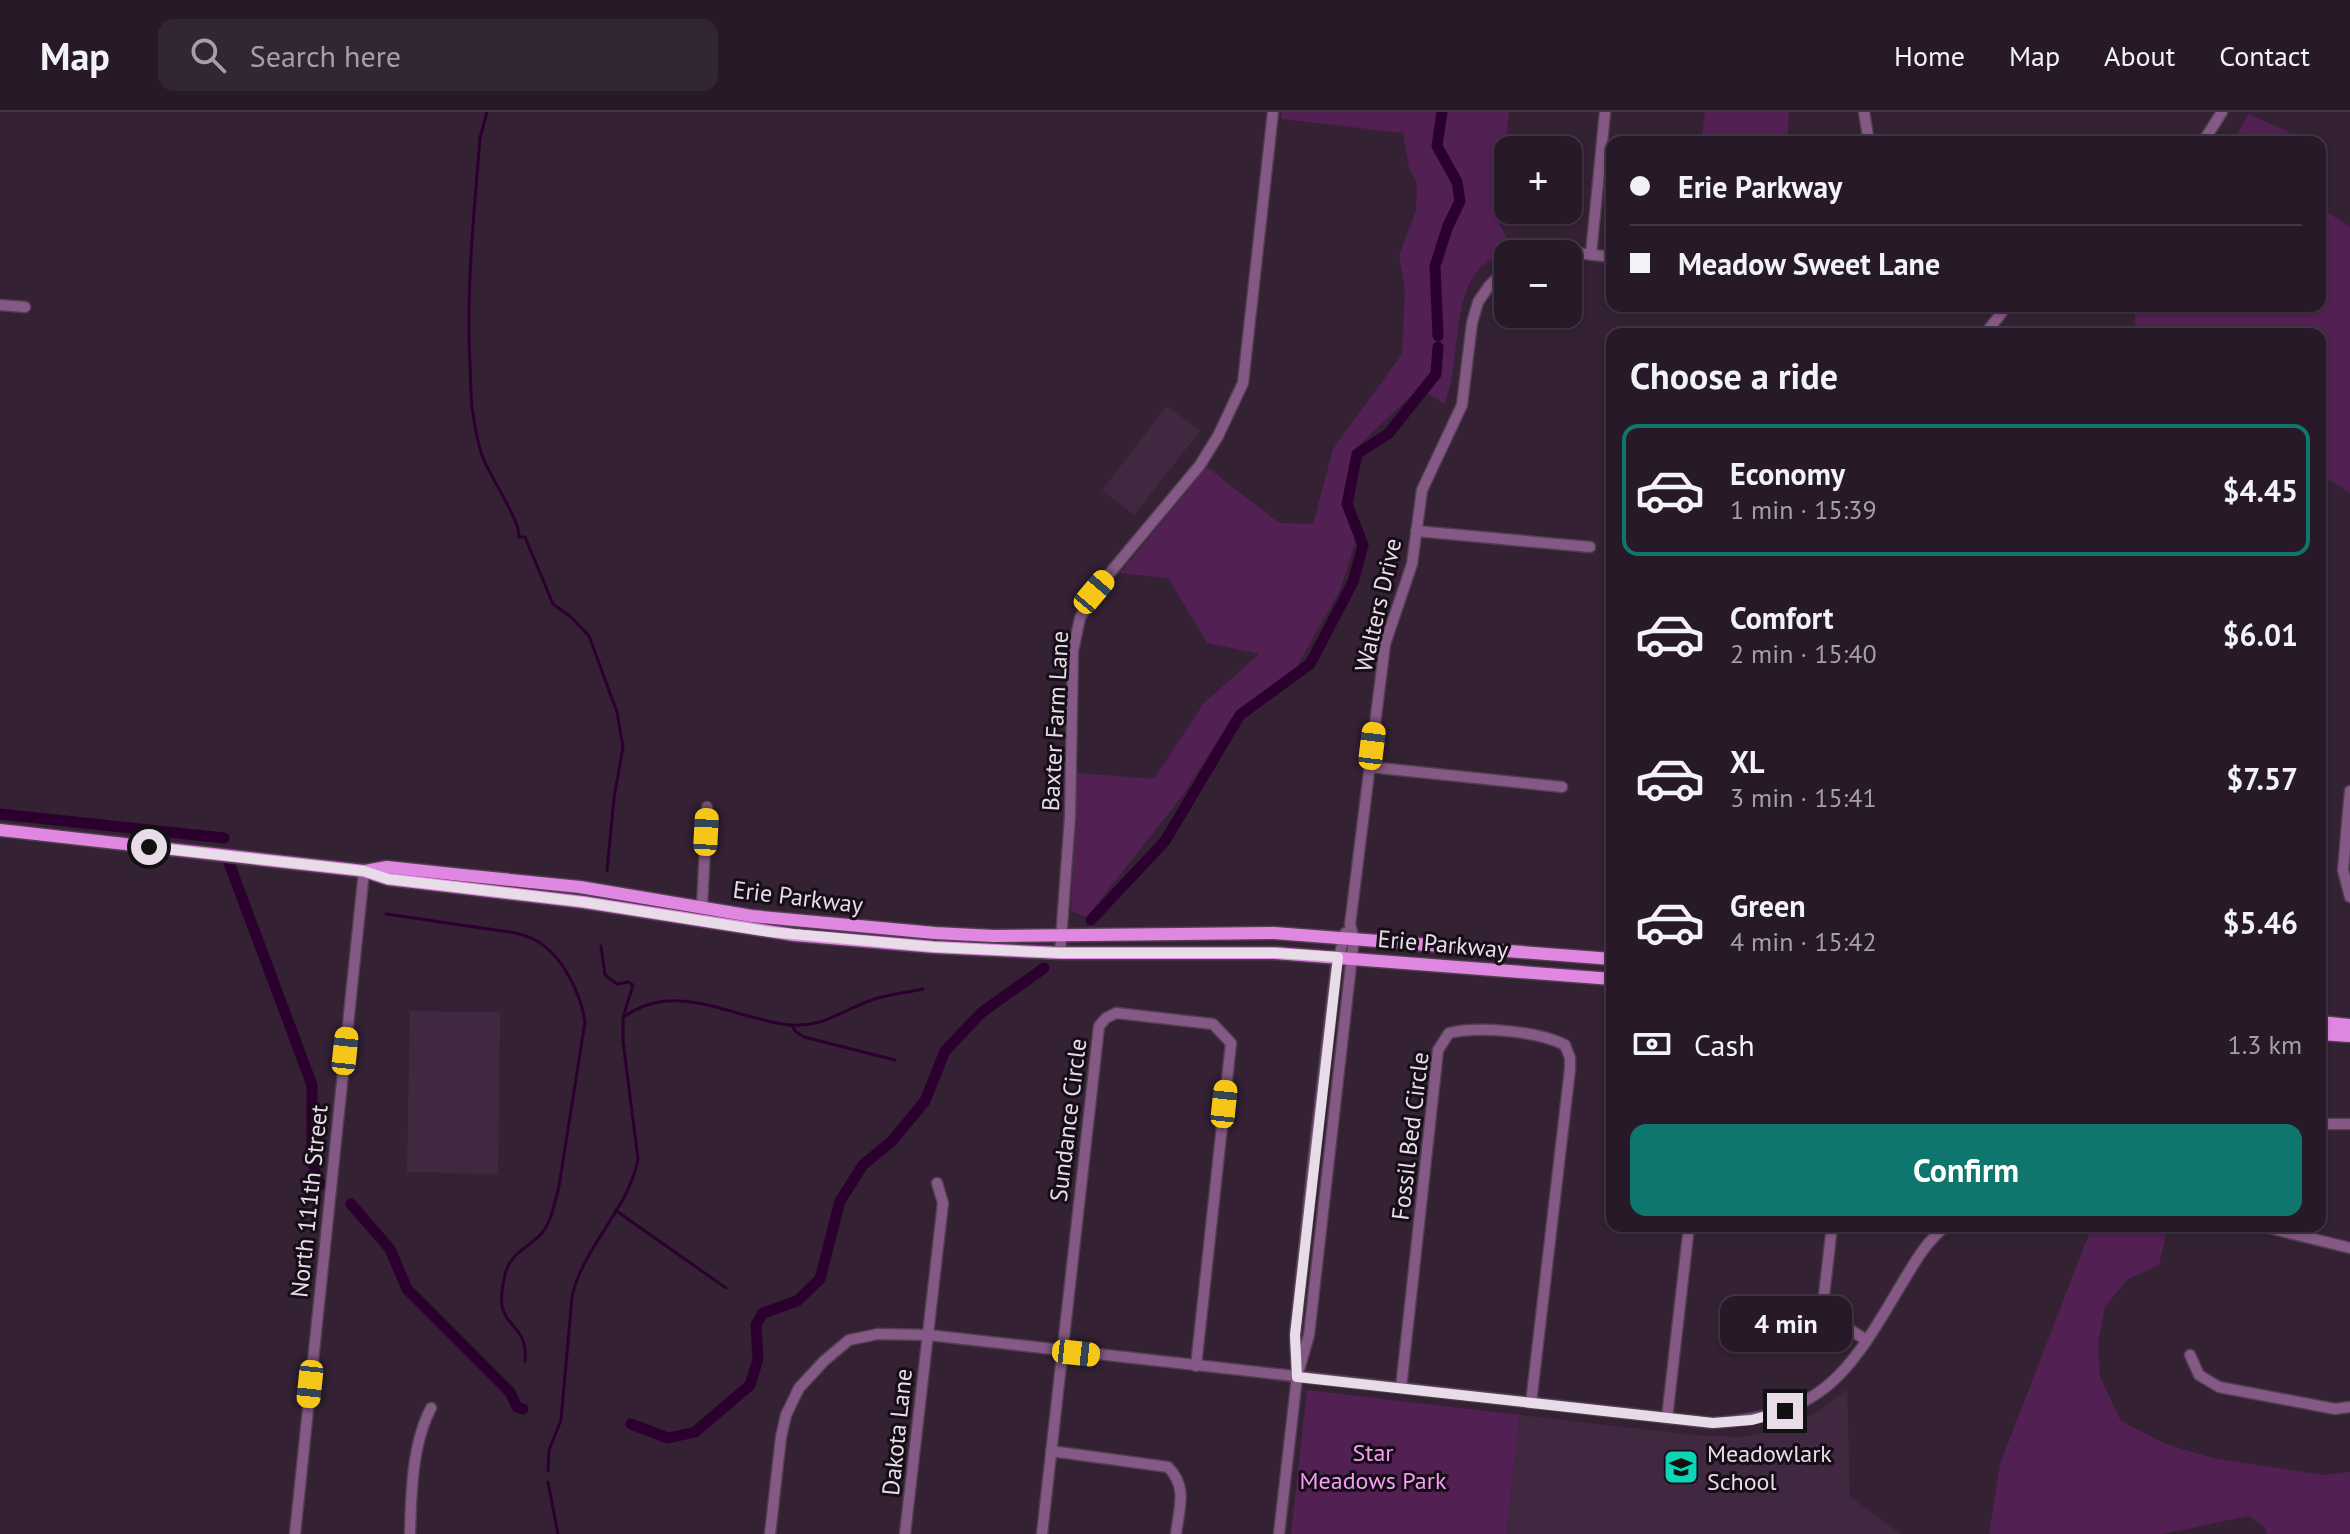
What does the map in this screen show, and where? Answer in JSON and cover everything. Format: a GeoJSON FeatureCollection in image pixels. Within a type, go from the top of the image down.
{"type":"FeatureCollection","features":[{"type":"Feature","properties":{"kind":"main road","name":"Erie Parkway"},"geometry":{"type":"LineString","coordinates":[[0,830],[364,871],[388,879],[583,902],[794,935],[934,947],[1060,953],[1275,953],[1606,979]]}},
{"type":"Feature","properties":{"kind":"main road","name":"Erie Parkway"},"geometry":{"type":"LineString","coordinates":[[364,871],[387,867],[580,887],[781,919],[935,933],[1061,936],[1274,933],[1606,959]]}},
{"type":"Feature","properties":{"kind":"main road"},"geometry":{"type":"LineString","coordinates":[[2326,1023],[2350,1025]]}},
{"type":"Feature","properties":{"kind":"main road"},"geometry":{"type":"LineString","coordinates":[[2326,1034],[2350,1036]]}},
{"type":"Feature","properties":{"kind":"street","name":"Baxter Farm Lane"},"geometry":{"type":"LineString","coordinates":[[1060,953],[1070,817],[1073,651],[1080,618],[1094,592],[1200,465],[1218,436],[1243,383],[1273,112]]}},
{"type":"Feature","properties":{"kind":"street"},"geometry":{"type":"LineString","coordinates":[[1591,254],[1605,112]]}},
{"type":"Feature","properties":{"kind":"street"},"geometry":{"type":"LineString","coordinates":[[1864,112],[1868,136]]}},
{"type":"Feature","properties":{"kind":"street"},"geometry":{"type":"LineString","coordinates":[[2207,136],[2222,112]]}},
{"type":"Feature","properties":{"kind":"street"},"geometry":{"type":"LineString","coordinates":[[1582,253],[1606,256]]}},
{"type":"Feature","properties":{"kind":"street","name":"Walters Drive"},"geometry":{"type":"LineString","coordinates":[[1348,938],[1382,657],[1412,564],[1422,490],[1462,405],[1472,323],[1478,302],[1494,281]]}},
{"type":"Feature","properties":{"kind":"street"},"geometry":{"type":"LineString","coordinates":[[0,305],[25,307]]}},
{"type":"Feature","properties":{"kind":"street"},"geometry":{"type":"LineString","coordinates":[[1990,328],[2002,312]]}},
{"type":"Feature","properties":{"kind":"street"},"geometry":{"type":"LineString","coordinates":[[1416,531],[1590,547]]}},
{"type":"Feature","properties":{"kind":"street"},"geometry":{"type":"LineString","coordinates":[[1370,767],[1562,787]]}},
{"type":"Feature","properties":{"kind":"street"},"geometry":{"type":"LineString","coordinates":[[2350,791],[2343,870],[2350,897]]}},
{"type":"Feature","properties":{"kind":"street"},"geometry":{"type":"LineString","coordinates":[[702,907],[707,807]]}},
{"type":"Feature","properties":{"kind":"street","name":"North 111th Street"},"geometry":{"type":"LineString","coordinates":[[295,1534],[364,871]]}},
{"type":"Feature","properties":{"kind":"street"},"geometry":{"type":"LineString","coordinates":[[1279,1534],[1297,1377],[1309,1335],[1348,938]]}},
{"type":"Feature","properties":{"kind":"street","name":"Sundance Circle"},"geometry":{"type":"LineString","coordinates":[[1042,1534],[1099,1026],[1116,1013],[1213,1024],[1231,1043],[1196,1366]]}},
{"type":"Feature","properties":{"kind":"street","name":"Fossil Bed Circle"},"geometry":{"type":"LineString","coordinates":[[1401,1388],[1438,1050],[1449,1033],[1467,1028],[1543,1037],[1565,1045],[1570,1058],[1531,1403]]}},
{"type":"Feature","properties":{"kind":"street"},"geometry":{"type":"LineString","coordinates":[[2326,1124],[2350,1124]]}},
{"type":"Feature","properties":{"kind":"street","name":"Dakota Lane"},"geometry":{"type":"LineString","coordinates":[[905,1534],[943,1203],[937,1183]]}},
{"type":"Feature","properties":{"kind":"street"},"geometry":{"type":"LineString","coordinates":[[1667,1418],[1688,1232]]}},
{"type":"Feature","properties":{"kind":"street"},"geometry":{"type":"LineString","coordinates":[[1831,1232],[1823,1304],[1829,1316],[1866,1340]]}},
{"type":"Feature","properties":{"kind":"street"},"geometry":{"type":"LineString","coordinates":[[770,1534],[786,1415],[799,1388],[849,1340],[878,1334],[928,1335],[1713,1423],[1752,1420],[1785,1411],[1823,1391],[1866,1340],[1919,1255],[1940,1232]]}},
{"type":"Feature","properties":{"kind":"street"},"geometry":{"type":"LineString","coordinates":[[2285,1232],[2350,1248]]}},
{"type":"Feature","properties":{"kind":"street"},"geometry":{"type":"LineString","coordinates":[[2190,1355],[2199,1375],[2219,1387],[2335,1409],[2350,1407]]}},
{"type":"Feature","properties":{"kind":"street"},"geometry":{"type":"LineString","coordinates":[[410,1534],[419,1441],[422,1425],[431,1408]]}},
{"type":"Feature","properties":{"kind":"street"},"geometry":{"type":"LineString","coordinates":[[1051,1451],[1168,1467],[1177,1477],[1181,1489],[1176,1534]]}},
{"type":"Feature","properties":{"kind":"shaded area"},"geometry":{"type":"Polygon","coordinates":[[[1167,406],[1200,431],[1134,515],[1102,490],[1167,406]]]}},
{"type":"Feature","properties":{"kind":"shaded area"},"geometry":{"type":"Polygon","coordinates":[[[410,1011],[500,1012],[498,1174],[407,1172],[410,1011]]]}},
{"type":"Feature","properties":{"kind":"shaded area","name":"Meadowlark School"},"geometry":{"type":"Polygon","coordinates":[[[1847,1389],[1850,1497],[1901,1534],[1506,1534],[1520,1415],[1692,1435],[1741,1437],[1785,1428],[1819,1411],[1847,1389]]]}},
{"type":"Feature","properties":{"kind":"green space"},"geometry":{"type":"Polygon","coordinates":[[[1282,112],[1509,112],[1506,136],[1494,136],[1494,224],[1500,224],[1508,240],[1494,240],[1494,258],[1479,269],[1470,282],[1460,315],[1453,372],[1444,404],[1419,388],[1353,451],[1346,500],[1355,543],[1340,590],[1295,670],[1237,711],[1182,796],[1087,917],[1071,911],[1077,773],[1154,779],[1204,703],[1259,654],[1207,643],[1168,578],[1120,573],[1207,467],[1279,523],[1313,524],[1333,449],[1402,354],[1405,289],[1399,256],[1416,210],[1417,184],[1409,168],[1403,133],[1281,119],[1282,112]]]}},
{"type":"Feature","properties":{"kind":"green space"},"geometry":{"type":"Polygon","coordinates":[[[1705,112],[1789,112],[1787,136],[1702,136],[1705,112]]]}},
{"type":"Feature","properties":{"kind":"green space"},"geometry":{"type":"Polygon","coordinates":[[[2248,114],[2292,136],[2237,136],[2248,114]]]}},
{"type":"Feature","properties":{"kind":"green space"},"geometry":{"type":"Polygon","coordinates":[[[2326,211],[2350,227],[2350,493],[2326,478],[2326,328],[2138,328],[2135,312],[2326,312],[2326,211]]]}},
{"type":"Feature","properties":{"kind":"green space"},"geometry":{"type":"Polygon","coordinates":[[[2090,1232],[2167,1232],[2159,1265],[2128,1279],[2105,1307],[2098,1343],[2100,1377],[2121,1421],[2166,1444],[2212,1458],[2324,1475],[2350,1472],[2350,1534],[2267,1534],[2265,1527],[2249,1516],[2162,1534],[1989,1534],[2000,1464],[2090,1232]]]}},
{"type":"Feature","properties":{"kind":"green space","name":"Star Meadows Park"},"geometry":{"type":"Polygon","coordinates":[[[1307,1390],[1520,1415],[1506,1534],[1291,1534],[1307,1390]]]}},
{"type":"Feature","properties":{"kind":"waterway"},"geometry":{"type":"LineString","coordinates":[[487,112],[480,138],[470,280],[472,407],[484,460],[511,511],[519,537],[525,537],[553,604],[589,636],[617,712],[623,747],[607,871]]}},
{"type":"Feature","properties":{"kind":"waterway"},"geometry":{"type":"LineString","coordinates":[[1438,336],[1435,266],[1460,201],[1457,182],[1437,146],[1442,112]]}},
{"type":"Feature","properties":{"kind":"waterway"},"geometry":{"type":"LineString","coordinates":[[1091,920],[1165,841],[1240,715],[1310,664],[1353,582],[1363,545],[1347,504],[1357,454],[1388,434],[1436,374],[1438,347]]}},
{"type":"Feature","properties":{"kind":"waterway"},"geometry":{"type":"LineString","coordinates":[[0,814],[224,838]]}},
{"type":"Feature","properties":{"kind":"waterway"},"geometry":{"type":"LineString","coordinates":[[229,863],[312,1085],[312,1155],[317,1180],[321,1184]]}},
{"type":"Feature","properties":{"kind":"waterway"},"geometry":{"type":"LineString","coordinates":[[386,914],[516,933],[531,938],[545,946],[562,965],[579,999],[585,1022],[559,1186],[542,1233],[511,1261],[503,1286],[502,1306],[523,1342],[525,1362]]}},
{"type":"Feature","properties":{"kind":"waterway"},"geometry":{"type":"LineString","coordinates":[[548,1471],[549,1450],[561,1420],[572,1297],[586,1261],[625,1194],[638,1159],[623,1041],[623,1018],[633,985],[628,982],[617,984],[605,975],[601,946]]}},
{"type":"Feature","properties":{"kind":"waterway"},"geometry":{"type":"LineString","coordinates":[[631,1424],[668,1438],[695,1432],[750,1385],[758,1359],[756,1325],[763,1313],[797,1301],[820,1279],[840,1201],[863,1165],[892,1141],[925,1101],[945,1051],[981,1013],[1044,968]]}},
{"type":"Feature","properties":{"kind":"waterway"},"geometry":{"type":"LineString","coordinates":[[624,1017],[644,1006],[664,1001],[684,1001],[768,1021],[801,1025],[821,1021],[889,995],[923,989]]}},
{"type":"Feature","properties":{"kind":"waterway"},"geometry":{"type":"LineString","coordinates":[[792,1025],[804,1037],[895,1060]]}},
{"type":"Feature","properties":{"kind":"waterway"},"geometry":{"type":"LineString","coordinates":[[351,1204],[390,1249],[407,1289],[510,1392],[517,1407],[523,1409]]}},
{"type":"Feature","properties":{"kind":"waterway"},"geometry":{"type":"LineString","coordinates":[[615,1210],[726,1288]]}},
{"type":"Feature","properties":{"kind":"waterway"},"geometry":{"type":"LineString","coordinates":[[548,1482],[558,1534]]}},
{"type":"Feature","properties":{"kind":"place","name":"Meadowlark School"},"geometry":{"type":"Point","coordinates":[1681,1467]}},
{"type":"Feature","properties":{"kind":"route"},"geometry":{"type":"LineString","coordinates":[[149,847],[364,871],[388,879],[583,902],[794,935],[934,947],[1060,953],[1275,953],[1338,957],[1295,1335],[1297,1377],[1713,1423],[1752,1420],[1785,1411]]}}]}
